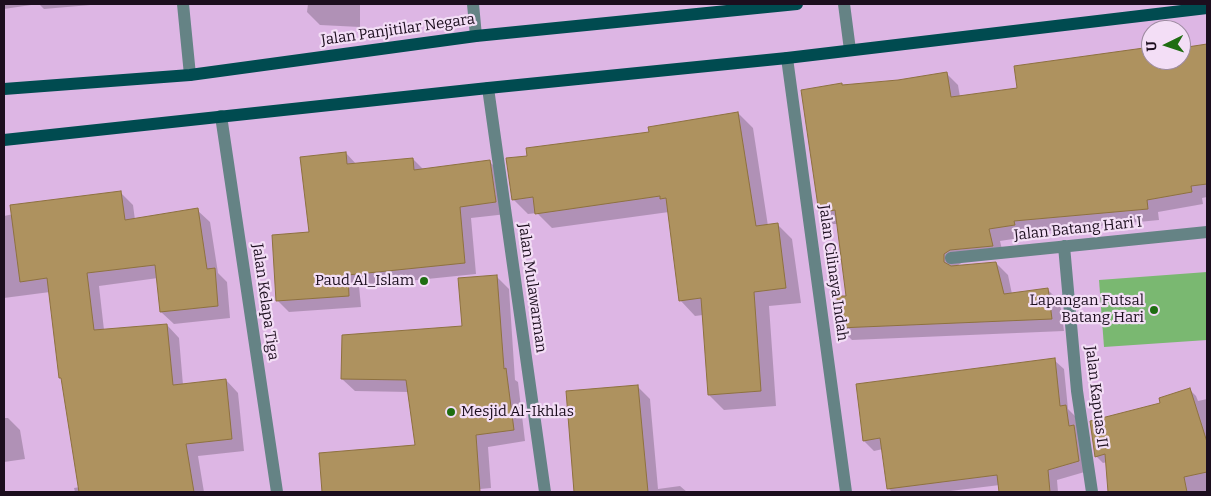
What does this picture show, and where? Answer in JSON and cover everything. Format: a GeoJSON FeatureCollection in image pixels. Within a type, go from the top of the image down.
{"type":"FeatureCollection","features":[{"type":"Feature","properties":{"kind":"main road","name":"Jalan Panjitilar Negara"},"geometry":{"type":"LineString","coordinates":[[4,89],[190,75],[476,36],[798,4]]}},
{"type":"Feature","properties":{"kind":"main road"},"geometry":{"type":"LineString","coordinates":[[4,140],[787,58],[1207,8]]}},
{"type":"Feature","properties":{"kind":"street"},"geometry":{"type":"LineString","coordinates":[[183,4],[190,75]]}},
{"type":"Feature","properties":{"kind":"street"},"geometry":{"type":"LineString","coordinates":[[473,4],[476,36]]}},
{"type":"Feature","properties":{"kind":"street"},"geometry":{"type":"LineString","coordinates":[[844,4],[850,50]]}},
{"type":"Feature","properties":{"kind":"street","name":"Jalan Cilinaya Indah"},"geometry":{"type":"LineString","coordinates":[[787,58],[846,492]]}},
{"type":"Feature","properties":{"kind":"street","name":"Jalan Mulawarman"},"geometry":{"type":"LineString","coordinates":[[488,88],[545,492]]}},
{"type":"Feature","properties":{"kind":"street","name":"Jalan Kelapa Tiga"},"geometry":{"type":"LineString","coordinates":[[221,116],[277,492]]}},
{"type":"Feature","properties":{"kind":"street","name":"Jalan Batang Hari I"},"geometry":{"type":"LineString","coordinates":[[951,258],[1207,232]]}},
{"type":"Feature","properties":{"kind":"street","name":"Jalan Kapuas II"},"geometry":{"type":"LineString","coordinates":[[1064,246],[1077,391],[1092,492]]}},
{"type":"Feature","properties":{"kind":"green space","name":"Lapangan Futsal Batang Hari"},"geometry":{"type":"Polygon","coordinates":[[[1207,272],[1207,340],[1104,347],[1099,280],[1207,272]]]}},
{"type":"Feature","properties":{"kind":"building"},"geometry":{"type":"Polygon","coordinates":[[[1207,44],[1207,184],[1191,186],[1192,192],[1147,200],[1148,209],[1014,221],[1015,225],[989,229],[993,246],[950,250],[944,254],[944,262],[951,266],[996,262],[1004,294],[1048,288],[1052,319],[838,328],[837,296],[846,296],[835,210],[819,213],[801,90],[842,83],[842,85],[898,80],[947,72],[951,97],[1017,88],[1014,66],[1141,48],[1141,70],[1191,70],[1191,46],[1207,44]]]}},
{"type":"Feature","properties":{"kind":"building"},"geometry":{"type":"Polygon","coordinates":[[[738,112],[756,226],[778,223],[786,288],[754,292],[761,391],[708,395],[701,298],[679,301],[666,198],[660,199],[660,196],[535,214],[533,197],[512,200],[506,158],[527,156],[526,148],[649,132],[648,127],[738,112]]]}},
{"type":"Feature","properties":{"kind":"building"},"geometry":{"type":"Polygon","coordinates":[[[346,152],[347,164],[413,158],[414,170],[490,160],[496,202],[460,207],[465,263],[348,275],[349,296],[276,301],[272,235],[309,232],[300,157],[346,152]]]}},
{"type":"Feature","properties":{"kind":"building"},"geometry":{"type":"Polygon","coordinates":[[[121,191],[125,220],[198,208],[207,269],[215,268],[218,306],[160,312],[155,265],[87,273],[94,330],[167,324],[173,385],[226,379],[232,439],[186,444],[194,492],[79,492],[61,378],[59,378],[47,278],[20,282],[10,205],[121,191]]]}},
{"type":"Feature","properties":{"kind":"building"},"geometry":{"type":"Polygon","coordinates":[[[497,275],[504,369],[506,368],[514,430],[476,435],[480,492],[322,492],[319,453],[415,445],[406,380],[341,379],[342,335],[462,326],[458,278],[497,275]]]}},
{"type":"Feature","properties":{"kind":"building"},"geometry":{"type":"Polygon","coordinates":[[[1055,358],[1060,406],[1066,405],[1069,426],[1074,425],[1079,461],[1048,470],[1050,492],[999,492],[997,475],[887,489],[880,438],[863,441],[856,384],[1055,358]]]}},
{"type":"Feature","properties":{"kind":"building"},"geometry":{"type":"Polygon","coordinates":[[[638,385],[648,492],[574,492],[566,391],[638,385]]]}},
{"type":"Feature","properties":{"kind":"building"},"geometry":{"type":"Polygon","coordinates":[[[1190,388],[1207,442],[1207,472],[1184,477],[1187,492],[1108,492],[1105,454],[1095,457],[1090,421],[1160,403],[1159,398],[1190,388]]]}},
{"type":"Feature","properties":{"kind":"place","name":"Paud Al_Islam"},"geometry":{"type":"Point","coordinates":[424,281]}},
{"type":"Feature","properties":{"kind":"place","name":"Lapangan Futsal Batang Hari"},"geometry":{"type":"Point","coordinates":[1154,310]}},
{"type":"Feature","properties":{"kind":"place","name":"Mesjid Al-Ikhlas"},"geometry":{"type":"Point","coordinates":[451,412]}}]}
